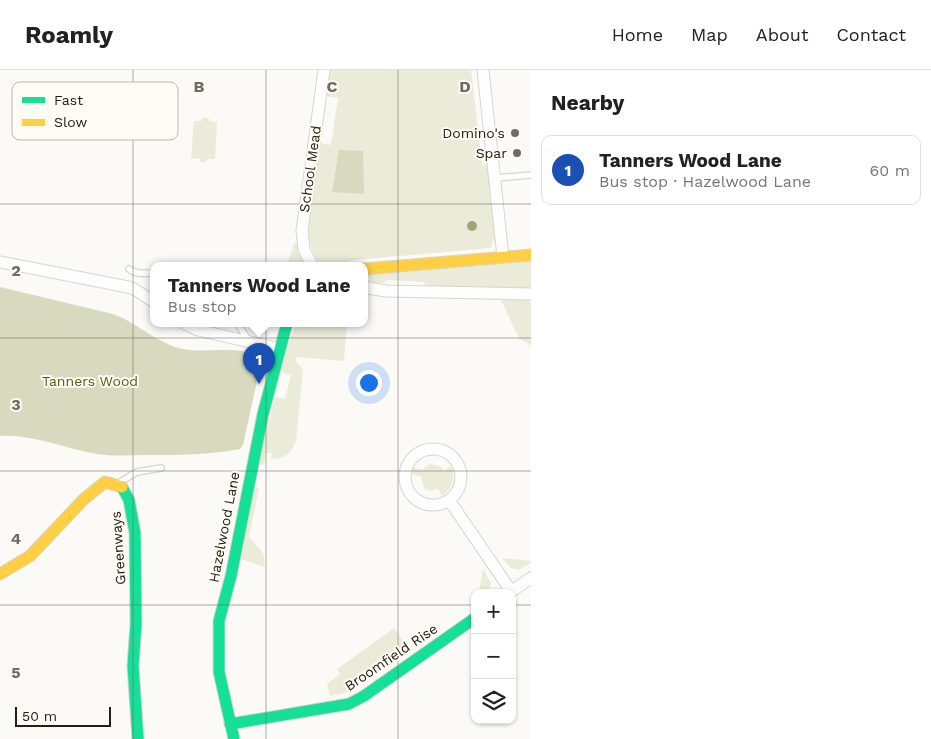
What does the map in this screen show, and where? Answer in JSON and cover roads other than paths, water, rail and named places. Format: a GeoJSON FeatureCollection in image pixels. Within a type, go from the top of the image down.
{"type":"FeatureCollection","features":[{"type":"Feature","properties":{"kind":"street","name":"School Mead"},"geometry":{"type":"LineString","coordinates":[[310,262],[304,250],[302,231],[324,70]]}},
{"type":"Feature","properties":{"kind":"street"},"geometry":{"type":"LineString","coordinates":[[483,70],[503,257]]}},
{"type":"Feature","properties":{"kind":"street"},"geometry":{"type":"LineString","coordinates":[[368,269],[531,255]]}},
{"type":"Feature","properties":{"kind":"street"},"geometry":{"type":"LineString","coordinates":[[0,262],[128,287],[150,300]]}},
{"type":"Feature","properties":{"kind":"street"},"geometry":{"type":"LineString","coordinates":[[368,288],[386,291],[531,294]]}},
{"type":"Feature","properties":{"kind":"street"},"geometry":{"type":"LineString","coordinates":[[192,327],[280,349]]}},
{"type":"Feature","properties":{"kind":"street","name":"Hazelwood Lane"},"geometry":{"type":"LineString","coordinates":[[234,739],[219,672],[219,621],[231,576],[257,440],[286,327]]}},
{"type":"Feature","properties":{"kind":"street"},"geometry":{"type":"LineString","coordinates":[[435,449],[444,451],[455,460],[460,469],[460,485],[456,494],[449,500],[442,504],[432,505],[415,499],[410,493],[404,478],[406,468],[416,454],[435,449]]}},
{"type":"Feature","properties":{"kind":"street"},"geometry":{"type":"LineString","coordinates":[[0,574],[19,564],[29,556],[75,505],[92,490],[104,482],[118,484]]}},
{"type":"Feature","properties":{"kind":"street","name":"Greenways"},"geometry":{"type":"LineString","coordinates":[[118,484],[128,495],[134,529],[136,624],[134,664],[138,739]]}},
{"type":"Feature","properties":{"kind":"street"},"geometry":{"type":"LineString","coordinates":[[449,500],[508,589]]}},
{"type":"Feature","properties":{"kind":"street"},"geometry":{"type":"LineString","coordinates":[[514,589],[531,578]]}},
{"type":"Feature","properties":{"kind":"street","name":"Broomfield Rise"},"geometry":{"type":"LineString","coordinates":[[230,724],[349,704],[364,696],[471,621]]}},
{"type":"Feature","properties":{"kind":"lane"},"geometry":{"type":"LineString","coordinates":[[496,178],[531,175]]}},
{"type":"Feature","properties":{"kind":"lane"},"geometry":{"type":"LineString","coordinates":[[129,269],[133,273],[150,273]]}},
{"type":"Feature","properties":{"kind":"lane"},"geometry":{"type":"LineString","coordinates":[[240,327],[249,340]]}},
{"type":"Feature","properties":{"kind":"lane"},"geometry":{"type":"LineString","coordinates":[[118,484],[137,472],[161,468]]}},
{"type":"Feature","properties":{"kind":"place","name":"Domino's"},"geometry":{"type":"Point","coordinates":[515,133]}},
{"type":"Feature","properties":{"kind":"place","name":"Spar"},"geometry":{"type":"Point","coordinates":[517,153]}},
{"type":"Feature","properties":{"kind":"place","name":"Tanners Wood Lane"},"geometry":{"type":"Point","coordinates":[259,384]}},
{"type":"Feature","properties":{"kind":"park label","name":"Tanners Wood"},"geometry":{"type":"Point","coordinates":[90,381]}}]}
